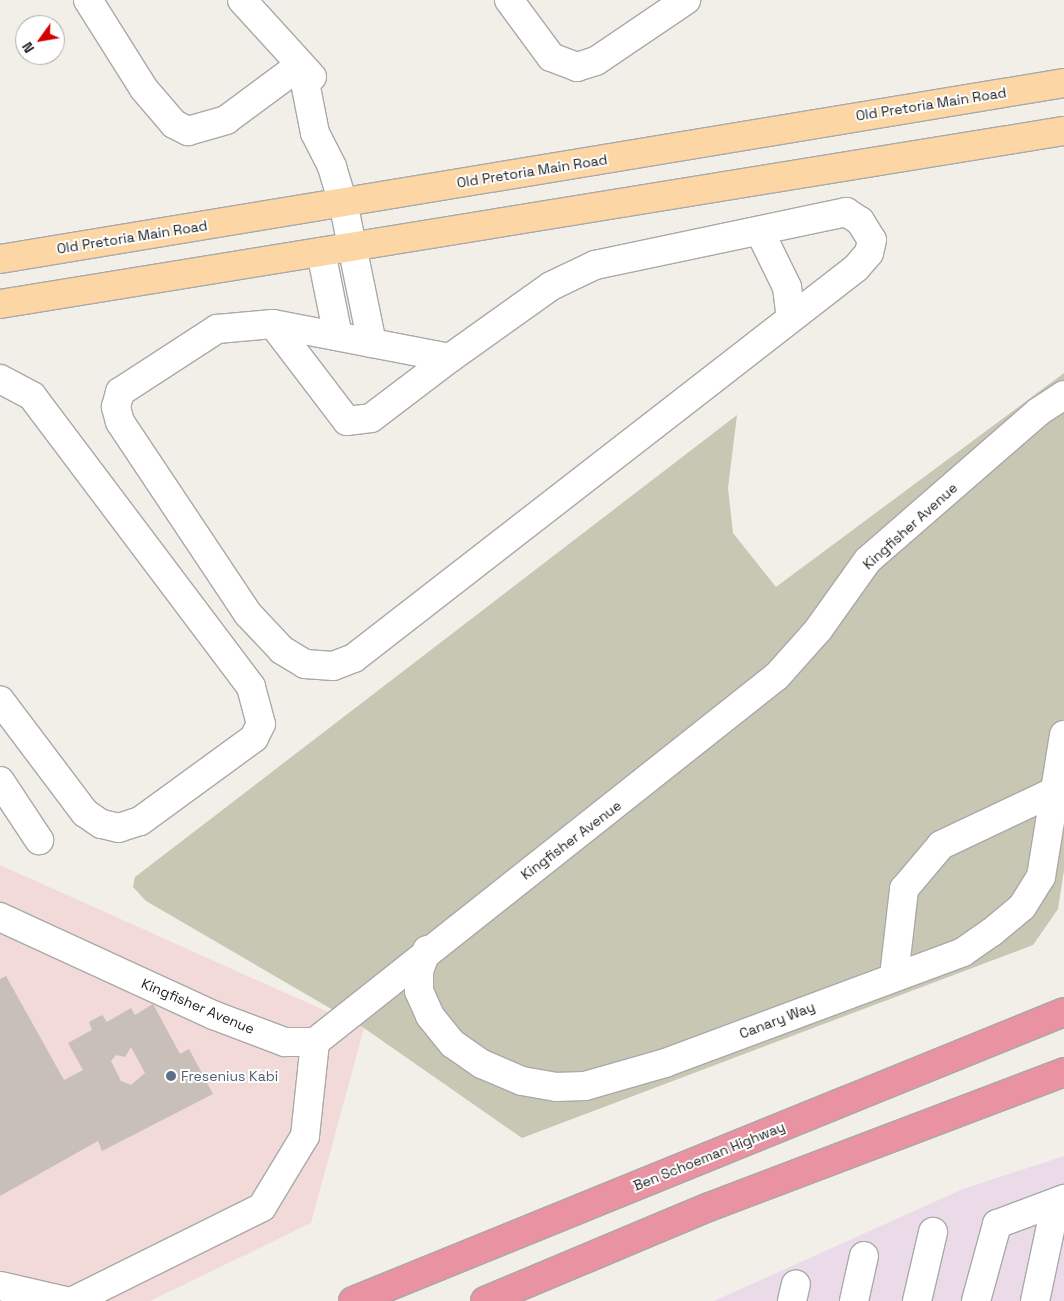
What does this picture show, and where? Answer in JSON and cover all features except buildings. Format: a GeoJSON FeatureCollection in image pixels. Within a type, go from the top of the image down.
{"type":"FeatureCollection","features":[{"type":"Feature","properties":{"kind":"highway","name":"Ben Schoeman Highway"},"geometry":{"type":"LineString","coordinates":[[354,1301],[1064,1012]]}},
{"type":"Feature","properties":{"kind":"highway"},"geometry":{"type":"LineString","coordinates":[[485,1301],[709,1208],[1064,1072]]}},
{"type":"Feature","properties":{"kind":"main road","name":"Old Pretoria Main Road"},"geometry":{"type":"LineString","coordinates":[[0,259],[1064,83]]}},
{"type":"Feature","properties":{"kind":"main road"},"geometry":{"type":"LineString","coordinates":[[0,304],[1064,131]]}},
{"type":"Feature","properties":{"kind":"lane"},"geometry":{"type":"LineString","coordinates":[[88,0],[144,89],[169,118],[188,131],[226,120],[301,69]]}},
{"type":"Feature","properties":{"kind":"lane"},"geometry":{"type":"LineString","coordinates":[[242,0],[301,69],[315,133],[332,167],[343,202],[350,248],[372,343]]}},
{"type":"Feature","properties":{"kind":"lane"},"geometry":{"type":"LineString","coordinates":[[510,0],[551,57],[577,68],[596,60],[686,0]]}},
{"type":"Feature","properties":{"kind":"lane"},"geometry":{"type":"LineString","coordinates":[[273,324],[347,421],[371,418],[450,358],[551,286],[595,265],[760,234],[846,212],[860,221],[872,240],[869,252],[856,268],[354,658],[333,666],[305,664],[282,650],[248,614],[120,422],[116,407],[120,392],[192,342],[217,329],[273,324],[450,358]]}},
{"type":"Feature","properties":{"kind":"lane"},"geometry":{"type":"LineString","coordinates":[[760,234],[787,287],[791,318]]}},
{"type":"Feature","properties":{"kind":"lane"},"geometry":{"type":"LineString","coordinates":[[321,252],[338,336]]}},
{"type":"Feature","properties":{"kind":"lane"},"geometry":{"type":"LineString","coordinates":[[0,379],[32,396],[250,687],[261,724],[246,744],[140,821],[119,828],[101,824],[85,813],[0,700]]}},
{"type":"Feature","properties":{"kind":"lane","name":"Kingfisher Avenue"},"geometry":{"type":"LineString","coordinates":[[0,917],[213,1014],[285,1042],[315,1042],[427,950],[686,752],[777,676],[818,630],[868,560],[1038,412],[1064,395]]}},
{"type":"Feature","properties":{"kind":"lane","name":"Canary Way"},"geometry":{"type":"LineString","coordinates":[[427,950],[419,972],[419,992],[430,1016],[453,1044],[482,1064],[522,1081],[556,1087],[585,1086],[665,1063],[894,976],[963,952],[1022,907],[1042,877],[1064,735]]}},
{"type":"Feature","properties":{"kind":"lane"},"geometry":{"type":"LineString","coordinates":[[0,781],[40,840]]}},
{"type":"Feature","properties":{"kind":"lane"},"geometry":{"type":"LineString","coordinates":[[894,976],[904,889],[941,845],[1055,791]]}},
{"type":"Feature","properties":{"kind":"lane"},"geometry":{"type":"LineString","coordinates":[[73,1301],[262,1207],[305,1136],[315,1042]]}},
{"type":"Feature","properties":{"kind":"lane"},"geometry":{"type":"LineString","coordinates":[[976,1301],[997,1224],[1060,1201]]}},
{"type":"Feature","properties":{"kind":"lane"},"geometry":{"type":"LineString","coordinates":[[1035,1301],[1060,1201]]}},
{"type":"Feature","properties":{"kind":"lane"},"geometry":{"type":"LineString","coordinates":[[917,1301],[934,1232]]}},
{"type":"Feature","properties":{"kind":"lane"},"geometry":{"type":"LineString","coordinates":[[854,1301],[864,1256]]}},
{"type":"Feature","properties":{"kind":"lane"},"geometry":{"type":"LineString","coordinates":[[0,1286],[66,1301]]}},
{"type":"Feature","properties":{"kind":"shaded area"},"geometry":{"type":"Polygon","coordinates":[[[1064,373],[1064,870],[1058,909],[1033,945],[522,1138],[364,1028],[146,901],[133,887],[135,877],[737,415],[728,488],[733,533],[776,587],[1064,373]]]}},
{"type":"Feature","properties":{"kind":"shaded area"},"geometry":{"type":"Polygon","coordinates":[[[0,865],[364,1028],[311,1223],[150,1301],[0,1301],[0,865]]]}},
{"type":"Feature","properties":{"kind":"shaded area"},"geometry":{"type":"Polygon","coordinates":[[[1064,1156],[1064,1301],[714,1301],[963,1189],[1064,1156]]]}},
{"type":"Feature","properties":{"kind":"place","name":"Fresenius Kabi"},"geometry":{"type":"Point","coordinates":[171,1076]}}]}
